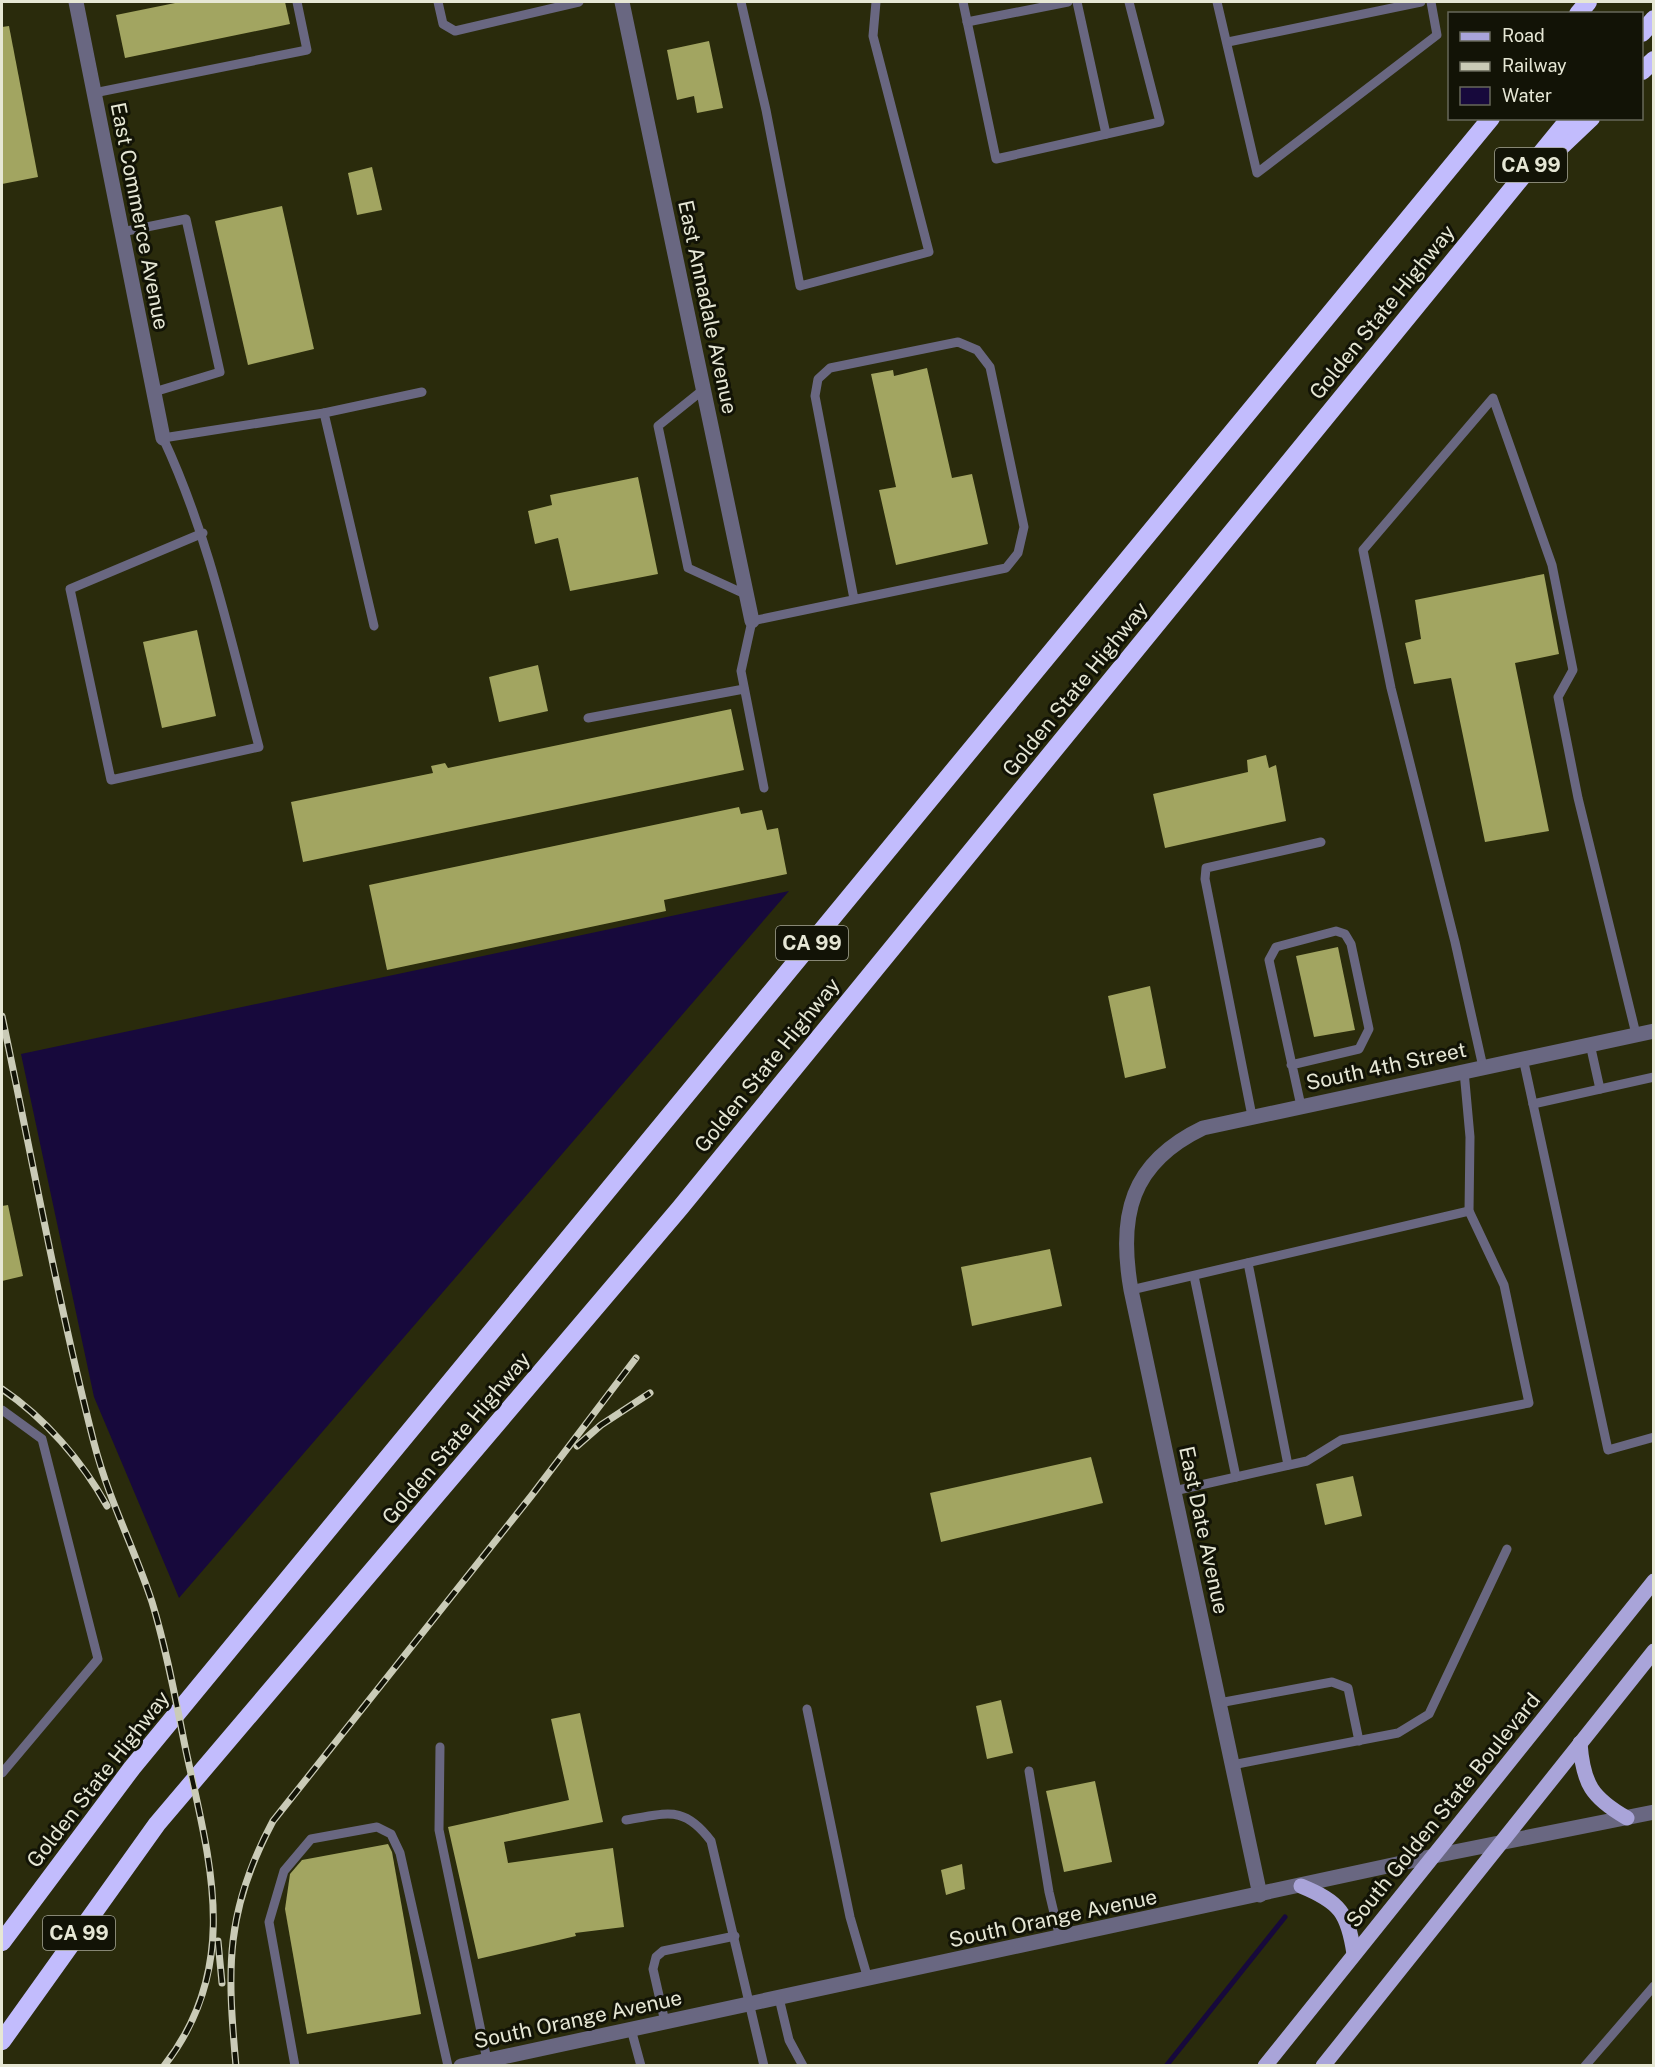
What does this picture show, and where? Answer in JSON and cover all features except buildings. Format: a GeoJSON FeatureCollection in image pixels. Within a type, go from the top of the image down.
{"type":"FeatureCollection","features":[{"type":"Feature","properties":{"kind":"highway"},"geometry":{"type":"LineString","coordinates":[[1643,31],[1653,19]]}},
{"type":"Feature","properties":{"kind":"highway","name":"Golden State Highway"},"geometry":{"type":"LineString","coordinates":[[2,1942],[140,1758],[1489,120]]}},
{"type":"Feature","properties":{"kind":"highway","name":"Golden State Highway"},"geometry":{"type":"LineString","coordinates":[[2,2042],[157,1824],[680,1208],[1568,120]]}},
{"type":"Feature","properties":{"kind":"highway"},"geometry":{"type":"LineString","coordinates":[[1492,212],[1589,120]]}},
{"type":"Feature","properties":{"kind":"main road","name":"South Golden State Boulevard"},"geometry":{"type":"LineString","coordinates":[[1265,2066],[1653,1581]]}},
{"type":"Feature","properties":{"kind":"main road"},"geometry":{"type":"LineString","coordinates":[[1323,2066],[1653,1651]]}},
{"type":"Feature","properties":{"kind":"main road"},"geometry":{"type":"LineString","coordinates":[[1580,1743],[1581,1765],[1593,1794],[1604,1805],[1627,1818]]}},
{"type":"Feature","properties":{"kind":"main road"},"geometry":{"type":"LineString","coordinates":[[1301,1886],[1323,1895],[1337,1905],[1351,1929],[1354,1954]]}},
{"type":"Feature","properties":{"kind":"street","name":"East Commerce Avenue"},"geometry":{"type":"LineString","coordinates":[[76,2],[163,438]]}},
{"type":"Feature","properties":{"kind":"street","name":"East Annadale Avenue"},"geometry":{"type":"LineString","coordinates":[[621,2],[752,621]]}},
{"type":"Feature","properties":{"kind":"street","name":"South 4th Street"},"geometry":{"type":"LineString","coordinates":[[1144,1175],[1156,1160],[1187,1136],[1203,1128],[1653,1031]]}},
{"type":"Feature","properties":{"kind":"street","name":"East Date Avenue"},"geometry":{"type":"LineString","coordinates":[[1144,1175],[1135,1195],[1125,1231],[1131,1290],[1260,1895]]}},
{"type":"Feature","properties":{"kind":"street","name":"South Orange Avenue"},"geometry":{"type":"LineString","coordinates":[[461,2066],[1434,1856],[1653,1812]]}},
{"type":"Feature","properties":{"kind":"lane"},"geometry":{"type":"LineString","coordinates":[[94,93],[307,50],[297,2]]}},
{"type":"Feature","properties":{"kind":"lane"},"geometry":{"type":"LineString","coordinates":[[438,2],[444,24],[455,31],[579,2]]}},
{"type":"Feature","properties":{"kind":"lane"},"geometry":{"type":"LineString","coordinates":[[741,2],[766,110],[800,286],[929,252],[873,36],[876,2]]}},
{"type":"Feature","properties":{"kind":"lane"},"geometry":{"type":"LineString","coordinates":[[963,2],[996,159],[1160,122],[1129,2]]}},
{"type":"Feature","properties":{"kind":"lane"},"geometry":{"type":"LineString","coordinates":[[968,22],[1068,2]]}},
{"type":"Feature","properties":{"kind":"lane"},"geometry":{"type":"LineString","coordinates":[[1077,2],[1106,134]]}},
{"type":"Feature","properties":{"kind":"lane"},"geometry":{"type":"LineString","coordinates":[[1217,2],[1257,173],[1437,35],[1431,2]]}},
{"type":"Feature","properties":{"kind":"lane"},"geometry":{"type":"LineString","coordinates":[[1228,42],[1421,2]]}},
{"type":"Feature","properties":{"kind":"lane"},"geometry":{"type":"LineString","coordinates":[[122,232],[186,219],[219,372],[154,392]]}},
{"type":"Feature","properties":{"kind":"lane"},"geometry":{"type":"LineString","coordinates":[[764,788],[741,670],[752,621],[1006,568],[1018,553],[1024,527],[990,367],[977,350],[958,342],[830,368],[818,378],[816,396],[854,599]]}},
{"type":"Feature","properties":{"kind":"lane"},"geometry":{"type":"LineString","coordinates":[[704,389],[658,426],[688,568],[747,595]]}},
{"type":"Feature","properties":{"kind":"lane"},"geometry":{"type":"LineString","coordinates":[[202,533],[70,588],[111,780],[259,747],[202,533],[183,479],[163,438],[324,413],[422,392]]}},
{"type":"Feature","properties":{"kind":"lane"},"geometry":{"type":"LineString","coordinates":[[1483,1067],[1455,942],[1391,688],[1363,550],[1493,398],[1552,565],[1573,670],[1558,697],[1578,798],[1636,1034]]}},
{"type":"Feature","properties":{"kind":"lane"},"geometry":{"type":"LineString","coordinates":[[324,413],[374,626]]}},
{"type":"Feature","properties":{"kind":"lane"},"geometry":{"type":"LineString","coordinates":[[588,718],[744,689]]}},
{"type":"Feature","properties":{"kind":"lane"},"geometry":{"type":"LineString","coordinates":[[1252,1116],[1204,879],[1206,868],[1321,842]]}},
{"type":"Feature","properties":{"kind":"lane"},"geometry":{"type":"LineString","coordinates":[[1291,1065],[1359,1049],[1367,1038],[1369,1029],[1351,944],[1345,934],[1336,930],[1276,947],[1269,960],[1291,1065],[1300,1106]]}},
{"type":"Feature","properties":{"kind":"lane"},"geometry":{"type":"LineString","coordinates":[[1590,1044],[1600,1089]]}},
{"type":"Feature","properties":{"kind":"lane"},"geometry":{"type":"LineString","coordinates":[[1523,1058],[1608,1450],[1653,1437]]}},
{"type":"Feature","properties":{"kind":"lane"},"geometry":{"type":"LineString","coordinates":[[1174,1491],[1307,1461],[1341,1440],[1529,1403],[1504,1285],[1468,1211],[1470,1137],[1464,1071]]}},
{"type":"Feature","properties":{"kind":"lane"},"geometry":{"type":"LineString","coordinates":[[1533,1104],[1653,1077]]}},
{"type":"Feature","properties":{"kind":"lane"},"geometry":{"type":"LineString","coordinates":[[1131,1290],[1468,1211]]}},
{"type":"Feature","properties":{"kind":"lane"},"geometry":{"type":"LineString","coordinates":[[1248,1263],[1288,1465]]}},
{"type":"Feature","properties":{"kind":"lane"},"geometry":{"type":"LineString","coordinates":[[1194,1276],[1236,1477]]}},
{"type":"Feature","properties":{"kind":"lane"},"geometry":{"type":"LineString","coordinates":[[2,1410],[42,1439],[98,1659],[2,1773]]}},
{"type":"Feature","properties":{"kind":"lane"},"geometry":{"type":"LineString","coordinates":[[1232,1765],[1398,1733],[1429,1714],[1507,1550]]}},
{"type":"Feature","properties":{"kind":"lane"},"geometry":{"type":"LineString","coordinates":[[1219,1703],[1332,1682],[1348,1688],[1359,1741]]}},
{"type":"Feature","properties":{"kind":"lane"},"geometry":{"type":"LineString","coordinates":[[807,1709],[850,1917],[868,1979]]}},
{"type":"Feature","properties":{"kind":"lane"},"geometry":{"type":"LineString","coordinates":[[440,1747],[439,1830],[487,2060]]}},
{"type":"Feature","properties":{"kind":"lane"},"geometry":{"type":"LineString","coordinates":[[1029,1771],[1049,1892],[1060,1938]]}},
{"type":"Feature","properties":{"kind":"lane"},"geometry":{"type":"LineString","coordinates":[[626,1820],[673,1812],[701,1827],[711,1840],[764,2066]]}},
{"type":"Feature","properties":{"kind":"lane"},"geometry":{"type":"LineString","coordinates":[[295,2066],[269,1922],[284,1871],[311,1839],[377,1827],[391,1834],[400,1853],[448,2066]]}},
{"type":"Feature","properties":{"kind":"lane"},"geometry":{"type":"LineString","coordinates":[[665,2022],[654,1969],[656,1957],[663,1951],[735,1936]]}},
{"type":"Feature","properties":{"kind":"lane"},"geometry":{"type":"LineString","coordinates":[[1585,2066],[1653,1986]]}},
{"type":"Feature","properties":{"kind":"lane"},"geometry":{"type":"LineString","coordinates":[[779,1998],[789,2040],[803,2066]]}},
{"type":"Feature","properties":{"kind":"lane"},"geometry":{"type":"LineString","coordinates":[[631,2029],[640,2066]]}},
{"type":"Feature","properties":{"kind":"water"},"geometry":{"type":"Polygon","coordinates":[[[789,891],[179,1598],[94,1397],[21,1054],[789,891]]]}},
{"type":"Feature","properties":{"kind":"waterway"},"geometry":{"type":"LineString","coordinates":[[1166,2066],[1285,1917]]}},
{"type":"Feature","properties":{"kind":"railway"},"geometry":{"type":"LineString","coordinates":[[2,1016],[57,1283],[94,1443],[114,1504],[152,1602],[171,1676],[204,1833],[213,1913],[212,1952],[204,1990],[188,2028],[164,2066]]}},
{"type":"Feature","properties":{"kind":"railway"},"geometry":{"type":"LineString","coordinates":[[236,2066],[231,1999],[233,1940],[246,1883],[257,1853],[273,1821],[532,1495],[636,1358]]}},
{"type":"Feature","properties":{"kind":"railway"},"geometry":{"type":"LineString","coordinates":[[2,1389],[48,1427],[86,1473],[107,1506]]}},
{"type":"Feature","properties":{"kind":"railway"},"geometry":{"type":"LineString","coordinates":[[577,1446],[601,1425],[650,1393]]}},
{"type":"Feature","properties":{"kind":"railway"},"geometry":{"type":"LineString","coordinates":[[218,1941],[222,1983]]}}]}
